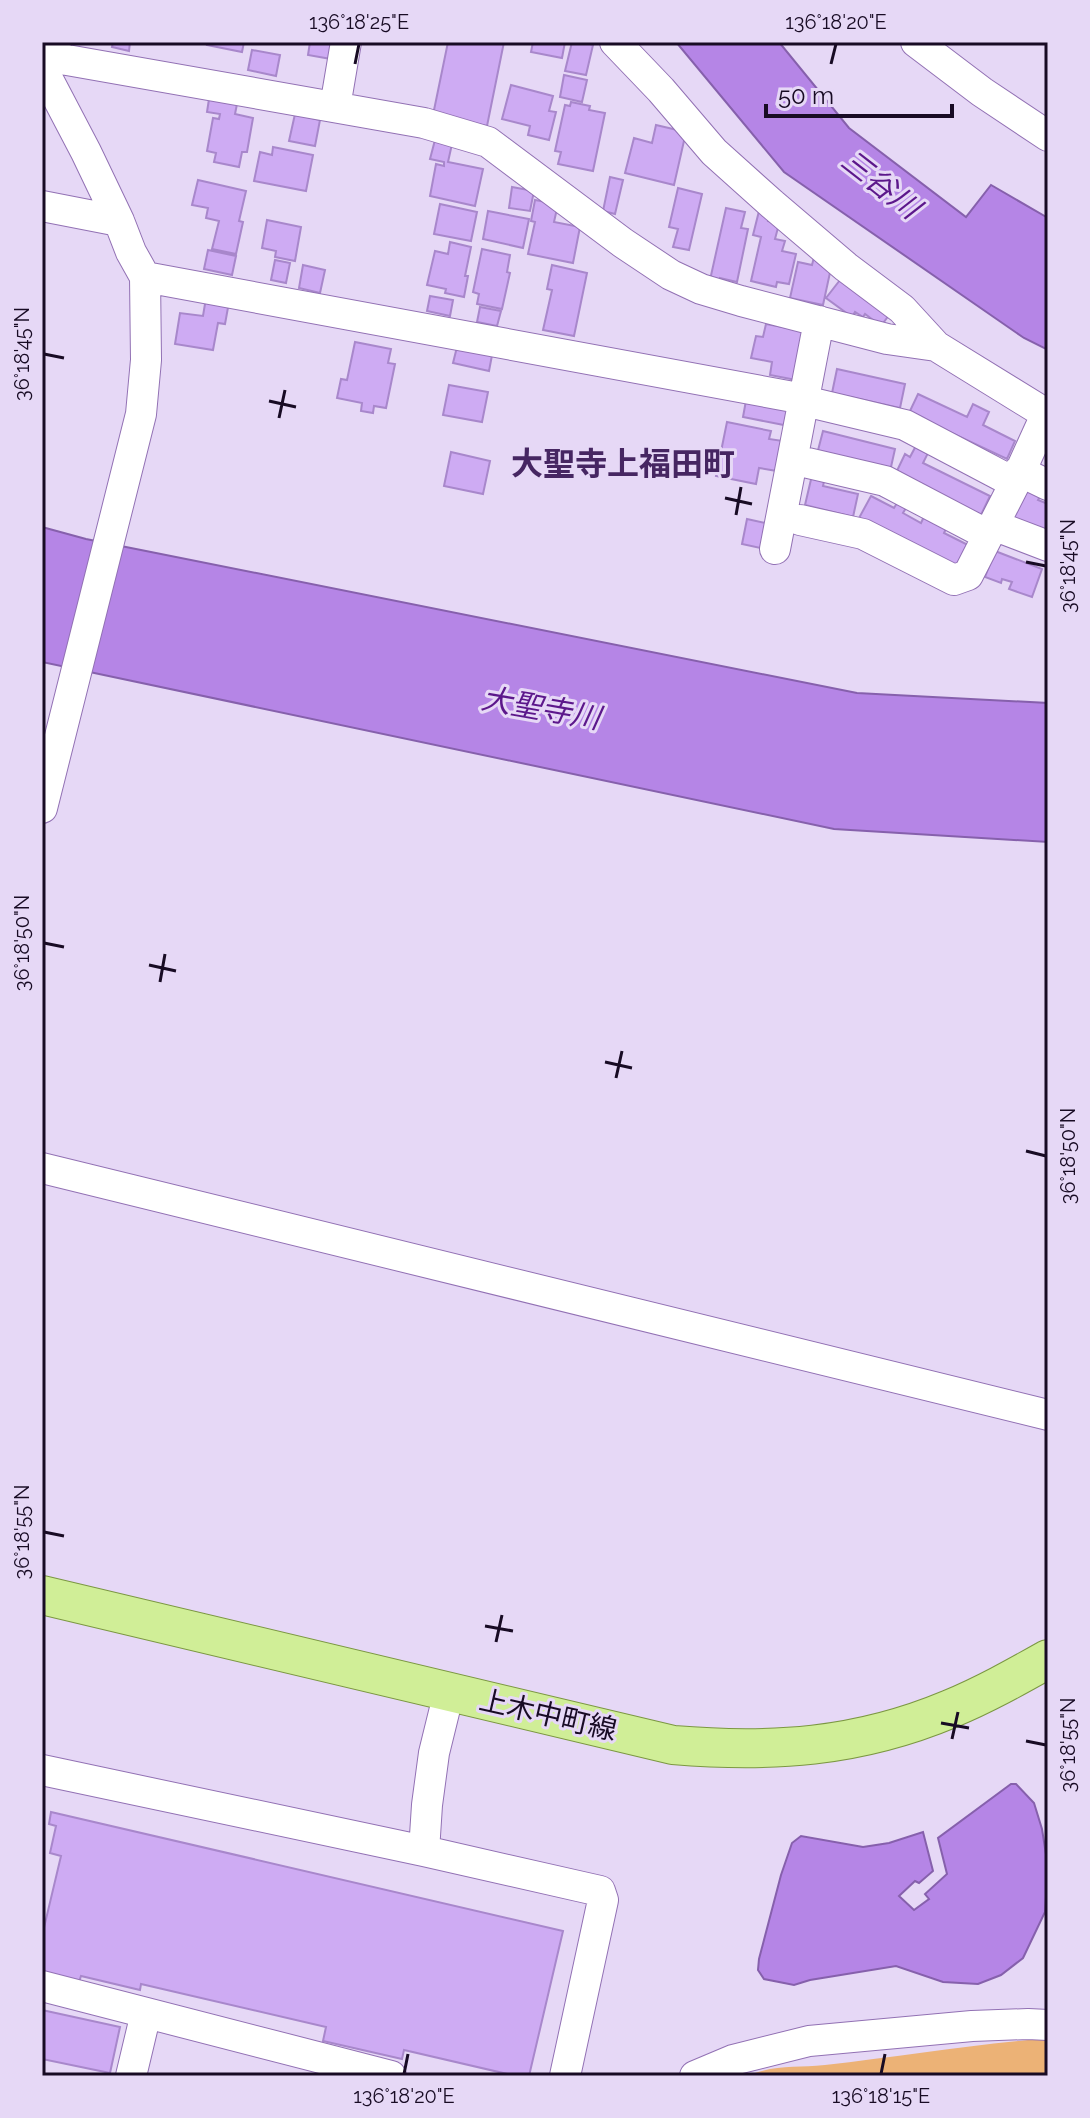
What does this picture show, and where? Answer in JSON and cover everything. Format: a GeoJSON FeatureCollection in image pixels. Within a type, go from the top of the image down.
{"type":"FeatureCollection","features":[{"type":"Feature","properties":{"kind":"main road","name":"上木中町線"},"geometry":{"type":"LineString","coordinates":[[42,1595],[673,1745],[726,1749],[780,1749],[869,1735],[947,1710],[1048,1659]]}},
{"type":"Feature","properties":{"kind":"street"},"geometry":{"type":"LineString","coordinates":[[335,107],[346,42]]}},
{"type":"Feature","properties":{"kind":"street"},"geometry":{"type":"LineString","coordinates":[[615,42],[714,152],[835,258],[902,309],[936,346],[1047,415],[968,575],[954,580],[863,534],[800,520]]}},
{"type":"Feature","properties":{"kind":"street"},"geometry":{"type":"LineString","coordinates":[[916,42],[982,92],[1048,136]]}},
{"type":"Feature","properties":{"kind":"street"},"geometry":{"type":"LineString","coordinates":[[42,53],[424,123],[488,142],[623,243],[671,275],[701,289],[887,339],[936,346]]}},
{"type":"Feature","properties":{"kind":"street"},"geometry":{"type":"LineString","coordinates":[[42,68],[145,277],[146,360],[141,414],[42,808]]}},
{"type":"Feature","properties":{"kind":"street"},"geometry":{"type":"LineString","coordinates":[[42,206],[119,221]]}},
{"type":"Feature","properties":{"kind":"street"},"geometry":{"type":"LineString","coordinates":[[145,277],[810,402],[905,425],[1017,477],[1048,485]]}},
{"type":"Feature","properties":{"kind":"street"},"geometry":{"type":"LineString","coordinates":[[775,549],[810,402],[819,321]]}},
{"type":"Feature","properties":{"kind":"street"},"geometry":{"type":"LineString","coordinates":[[808,463],[885,481],[990,530],[1048,546]]}},
{"type":"Feature","properties":{"kind":"street"},"geometry":{"type":"LineString","coordinates":[[42,1168],[1048,1415]]}},
{"type":"Feature","properties":{"kind":"street"},"geometry":{"type":"LineString","coordinates":[[424,1851],[434,1753],[449,1692]]}},
{"type":"Feature","properties":{"kind":"street"},"geometry":{"type":"LineString","coordinates":[[42,1770],[600,1891],[603,1900],[565,2076]]}},
{"type":"Feature","properties":{"kind":"street"},"geometry":{"type":"LineString","coordinates":[[42,1986],[391,2076]]}},
{"type":"Feature","properties":{"kind":"street"},"geometry":{"type":"LineString","coordinates":[[131,2076],[146,2013]]}},
{"type":"Feature","properties":{"kind":"street"},"geometry":{"type":"LineString","coordinates":[[695,2076],[733,2060],[809,2041],[972,2026],[1048,2025]]}},
{"type":"Feature","properties":{"kind":"shaded area"},"geometry":{"type":"Polygon","coordinates":[[[1048,2040],[1048,2076],[747,2076],[777,2068],[1048,2040]]]}},
{"type":"Feature","properties":{"kind":"water","name":"三谷川"},"geometry":{"type":"Polygon","coordinates":[[[676,42],[779,42],[849,128],[966,217],[991,185],[1048,218],[1048,350],[1024,338],[784,172],[676,42]]]}},
{"type":"Feature","properties":{"kind":"water","name":"大聖寺川"},"geometry":{"type":"Polygon","coordinates":[[[42,527],[86,539],[857,693],[1048,703],[1048,842],[834,829],[42,662],[42,527]]]}},
{"type":"Feature","properties":{"kind":"water"},"geometry":{"type":"Polygon","coordinates":[[[1011,1784],[1016,1784],[1034,1803],[1048,1867],[1045,1912],[1023,1958],[1001,1975],[978,1984],[943,1982],[896,1966],[794,1985],[764,1979],[758,1970],[759,1959],[792,1843],[801,1836],[863,1847],[889,1843],[923,1832],[933,1871],[919,1883],[915,1881],[899,1896],[914,1910],[929,1899],[925,1894],[947,1874],[938,1838],[1011,1784]]]}},
{"type":"Feature","properties":{"kind":"building"},"geometry":{"type":"Polygon","coordinates":[[[113,42],[130,42],[129,51],[112,47],[113,42]]]}},
{"type":"Feature","properties":{"kind":"building"},"geometry":{"type":"Polygon","coordinates":[[[208,42],[244,42],[242,52],[207,45],[208,42]]]}},
{"type":"Feature","properties":{"kind":"building"},"geometry":{"type":"Polygon","coordinates":[[[310,42],[333,42],[331,59],[308,55],[310,42]]]}},
{"type":"Feature","properties":{"kind":"building"},"geometry":{"type":"Polygon","coordinates":[[[448,42],[504,42],[487,126],[433,115],[448,42]]]}},
{"type":"Feature","properties":{"kind":"building"},"geometry":{"type":"Polygon","coordinates":[[[533,42],[565,42],[562,58],[531,52],[533,42]]]}},
{"type":"Feature","properties":{"kind":"building"},"geometry":{"type":"Polygon","coordinates":[[[572,42],[593,45],[586,75],[565,71],[572,42]]]}},
{"type":"Feature","properties":{"kind":"building"},"geometry":{"type":"Polygon","coordinates":[[[252,50],[280,55],[276,76],[248,70],[252,50]]]}},
{"type":"Feature","properties":{"kind":"building"},"geometry":{"type":"Polygon","coordinates":[[[564,75],[587,80],[582,102],[560,97],[564,75]]]}},
{"type":"Feature","properties":{"kind":"building"},"geometry":{"type":"Polygon","coordinates":[[[511,85],[553,96],[549,111],[556,112],[549,140],[528,135],[530,126],[502,119],[511,85]]]}},
{"type":"Feature","properties":{"kind":"building"},"geometry":{"type":"Polygon","coordinates":[[[209,99],[237,104],[235,114],[253,118],[247,152],[242,152],[239,167],[214,162],[216,153],[207,151],[213,118],[219,119],[220,114],[207,112],[209,99]]]}},
{"type":"Feature","properties":{"kind":"building"},"geometry":{"type":"Polygon","coordinates":[[[571,102],[605,113],[593,171],[558,164],[561,152],[555,151],[565,105],[570,106],[571,102]]]}},
{"type":"Feature","properties":{"kind":"building"},"geometry":{"type":"Polygon","coordinates":[[[295,114],[320,120],[315,146],[289,141],[295,114]]]}},
{"type":"Feature","properties":{"kind":"building"},"geometry":{"type":"Polygon","coordinates":[[[656,125],[686,132],[674,185],[625,173],[634,138],[652,143],[656,125]]]}},
{"type":"Feature","properties":{"kind":"building"},"geometry":{"type":"Polygon","coordinates":[[[435,140],[452,144],[448,162],[483,169],[475,206],[430,196],[436,164],[444,166],[444,162],[430,159],[435,140]]]}},
{"type":"Feature","properties":{"kind":"building"},"geometry":{"type":"Polygon","coordinates":[[[273,147],[313,155],[306,191],[254,181],[260,152],[272,155],[273,147]]]}},
{"type":"Feature","properties":{"kind":"building"},"geometry":{"type":"Polygon","coordinates":[[[610,177],[623,180],[615,214],[603,211],[610,177]]]}},
{"type":"Feature","properties":{"kind":"building"},"geometry":{"type":"Polygon","coordinates":[[[198,180],[246,191],[236,254],[212,249],[219,221],[206,218],[208,208],[192,205],[198,180]]]}},
{"type":"Feature","properties":{"kind":"building"},"geometry":{"type":"Polygon","coordinates":[[[512,187],[534,191],[530,211],[509,208],[512,187]]]}},
{"type":"Feature","properties":{"kind":"building"},"geometry":{"type":"Polygon","coordinates":[[[678,188],[702,194],[689,250],[673,247],[678,229],[669,227],[678,188]]]}},
{"type":"Feature","properties":{"kind":"building"},"geometry":{"type":"Polygon","coordinates":[[[535,200],[558,204],[554,222],[580,227],[573,263],[528,254],[535,222],[531,221],[535,200]]]}},
{"type":"Feature","properties":{"kind":"building"},"geometry":{"type":"Polygon","coordinates":[[[440,204],[477,212],[471,241],[434,234],[440,204]]]}},
{"type":"Feature","properties":{"kind":"building"},"geometry":{"type":"Polygon","coordinates":[[[726,208],[745,212],[741,228],[748,229],[737,282],[720,278],[720,282],[710,280],[726,208]]]}},
{"type":"Feature","properties":{"kind":"building"},"geometry":{"type":"Polygon","coordinates":[[[488,211],[529,219],[523,248],[483,239],[488,211]]]}},
{"type":"Feature","properties":{"kind":"building"},"geometry":{"type":"Polygon","coordinates":[[[759,211],[769,214],[768,221],[779,224],[775,239],[785,241],[782,251],[796,254],[789,284],[777,282],[776,287],[751,281],[761,237],[753,235],[759,211]]]}},
{"type":"Feature","properties":{"kind":"building"},"geometry":{"type":"Polygon","coordinates":[[[267,220],[301,227],[295,261],[275,257],[276,251],[262,248],[267,220]]]}},
{"type":"Feature","properties":{"kind":"building"},"geometry":{"type":"Polygon","coordinates":[[[450,242],[471,247],[464,297],[427,285],[435,251],[448,254],[450,242]]]}},
{"type":"Feature","properties":{"kind":"building"},"geometry":{"type":"Polygon","coordinates":[[[482,249],[510,255],[507,272],[510,273],[502,309],[477,304],[479,294],[473,292],[482,249]]]}},
{"type":"Feature","properties":{"kind":"building"},"geometry":{"type":"Polygon","coordinates":[[[208,250],[236,256],[232,275],[204,269],[208,250]]]}},
{"type":"Feature","properties":{"kind":"building"},"geometry":{"type":"Polygon","coordinates":[[[814,257],[831,268],[823,305],[790,298],[798,262],[812,265],[814,257]]]}},
{"type":"Feature","properties":{"kind":"building"},"geometry":{"type":"Polygon","coordinates":[[[275,260],[290,263],[286,283],[271,280],[275,260]]]}},
{"type":"Feature","properties":{"kind":"building"},"geometry":{"type":"Polygon","coordinates":[[[303,265],[325,270],[320,293],[299,288],[303,265]]]}},
{"type":"Feature","properties":{"kind":"building"},"geometry":{"type":"Polygon","coordinates":[[[552,265],[587,273],[574,336],[543,330],[552,290],[547,289],[552,265]]]}},
{"type":"Feature","properties":{"kind":"building"},"geometry":{"type":"Polygon","coordinates":[[[840,280],[889,315],[881,326],[865,314],[863,317],[855,312],[852,317],[826,298],[840,280]]]}},
{"type":"Feature","properties":{"kind":"building"},"geometry":{"type":"Polygon","coordinates":[[[430,296],[453,300],[450,316],[427,311],[430,296]]]}},
{"type":"Feature","properties":{"kind":"building"},"geometry":{"type":"Polygon","coordinates":[[[206,298],[229,302],[225,324],[218,323],[213,350],[175,344],[180,313],[203,316],[206,298]]]}},
{"type":"Feature","properties":{"kind":"building"},"geometry":{"type":"Polygon","coordinates":[[[480,307],[501,311],[497,326],[477,322],[480,307]]]}},
{"type":"Feature","properties":{"kind":"building"},"geometry":{"type":"Polygon","coordinates":[[[766,324],[805,331],[796,380],[770,375],[772,362],[751,358],[756,336],[763,337],[766,324]]]}},
{"type":"Feature","properties":{"kind":"building"},"geometry":{"type":"Polygon","coordinates":[[[355,342],[391,349],[388,363],[395,364],[386,408],[374,406],[373,413],[361,411],[362,403],[337,398],[341,379],[347,380],[355,342]]]}},
{"type":"Feature","properties":{"kind":"building"},"geometry":{"type":"Polygon","coordinates":[[[458,343],[493,350],[489,371],[453,363],[458,343]]]}},
{"type":"Feature","properties":{"kind":"building"},"geometry":{"type":"Polygon","coordinates":[[[837,369],[905,384],[900,408],[832,393],[837,369]]]}},
{"type":"Feature","properties":{"kind":"building"},"geometry":{"type":"Polygon","coordinates":[[[449,385],[488,392],[482,422],[443,415],[449,385]]]}},
{"type":"Feature","properties":{"kind":"building"},"geometry":{"type":"Polygon","coordinates":[[[918,394],[967,417],[973,404],[989,412],[983,425],[1015,441],[1007,459],[909,413],[918,394]]]}},
{"type":"Feature","properties":{"kind":"building"},"geometry":{"type":"Polygon","coordinates":[[[747,395],[793,404],[789,426],[743,417],[747,395]]]}},
{"type":"Feature","properties":{"kind":"building"},"geometry":{"type":"Polygon","coordinates":[[[727,422],[771,431],[769,439],[783,441],[777,471],[759,468],[756,484],[716,476],[727,422]]]}},
{"type":"Feature","properties":{"kind":"building"},"geometry":{"type":"Polygon","coordinates":[[[823,431],[895,449],[889,476],[816,458],[823,431]]]}},
{"type":"Feature","properties":{"kind":"building"},"geometry":{"type":"Polygon","coordinates":[[[918,442],[930,449],[923,463],[990,496],[979,519],[894,477],[905,454],[910,457],[918,442]]]}},
{"type":"Feature","properties":{"kind":"building"},"geometry":{"type":"Polygon","coordinates":[[[451,452],[490,461],[483,494],[444,486],[451,452]]]}},
{"type":"Feature","properties":{"kind":"building"},"geometry":{"type":"Polygon","coordinates":[[[813,471],[826,473],[823,486],[858,494],[853,517],[805,505],[813,471]]]}},
{"type":"Feature","properties":{"kind":"building"},"geometry":{"type":"Polygon","coordinates":[[[1025,485],[1042,493],[1038,500],[1048,504],[1048,534],[1011,518],[1025,485]]]}},
{"type":"Feature","properties":{"kind":"building"},"geometry":{"type":"Polygon","coordinates":[[[871,496],[894,508],[900,498],[909,503],[903,513],[921,523],[927,510],[949,522],[944,533],[968,545],[956,568],[859,518],[871,496]]]}},
{"type":"Feature","properties":{"kind":"building"},"geometry":{"type":"Polygon","coordinates":[[[747,519],[770,524],[765,549],[742,544],[747,519]]]}},
{"type":"Feature","properties":{"kind":"building"},"geometry":{"type":"Polygon","coordinates":[[[995,551],[1042,569],[1032,597],[1009,589],[1012,582],[1002,579],[1001,583],[985,577],[995,551]]]}},
{"type":"Feature","properties":{"kind":"building"},"geometry":{"type":"Polygon","coordinates":[[[51,1812],[563,1931],[529,2076],[516,2076],[404,2050],[402,2059],[323,2041],[326,2027],[141,1984],[140,1990],[81,1976],[79,1982],[42,1974],[42,1936],[61,1856],[50,1853],[56,1826],[49,1824],[51,1812]]]}},
{"type":"Feature","properties":{"kind":"building"},"geometry":{"type":"Polygon","coordinates":[[[42,2010],[120,2027],[110,2073],[42,2059],[42,2010]]]}},
{"type":"Feature","properties":{"kind":"district","name":"大聖寺上福田町"},"geometry":{"type":"Point","coordinates":[623,463]}}]}
